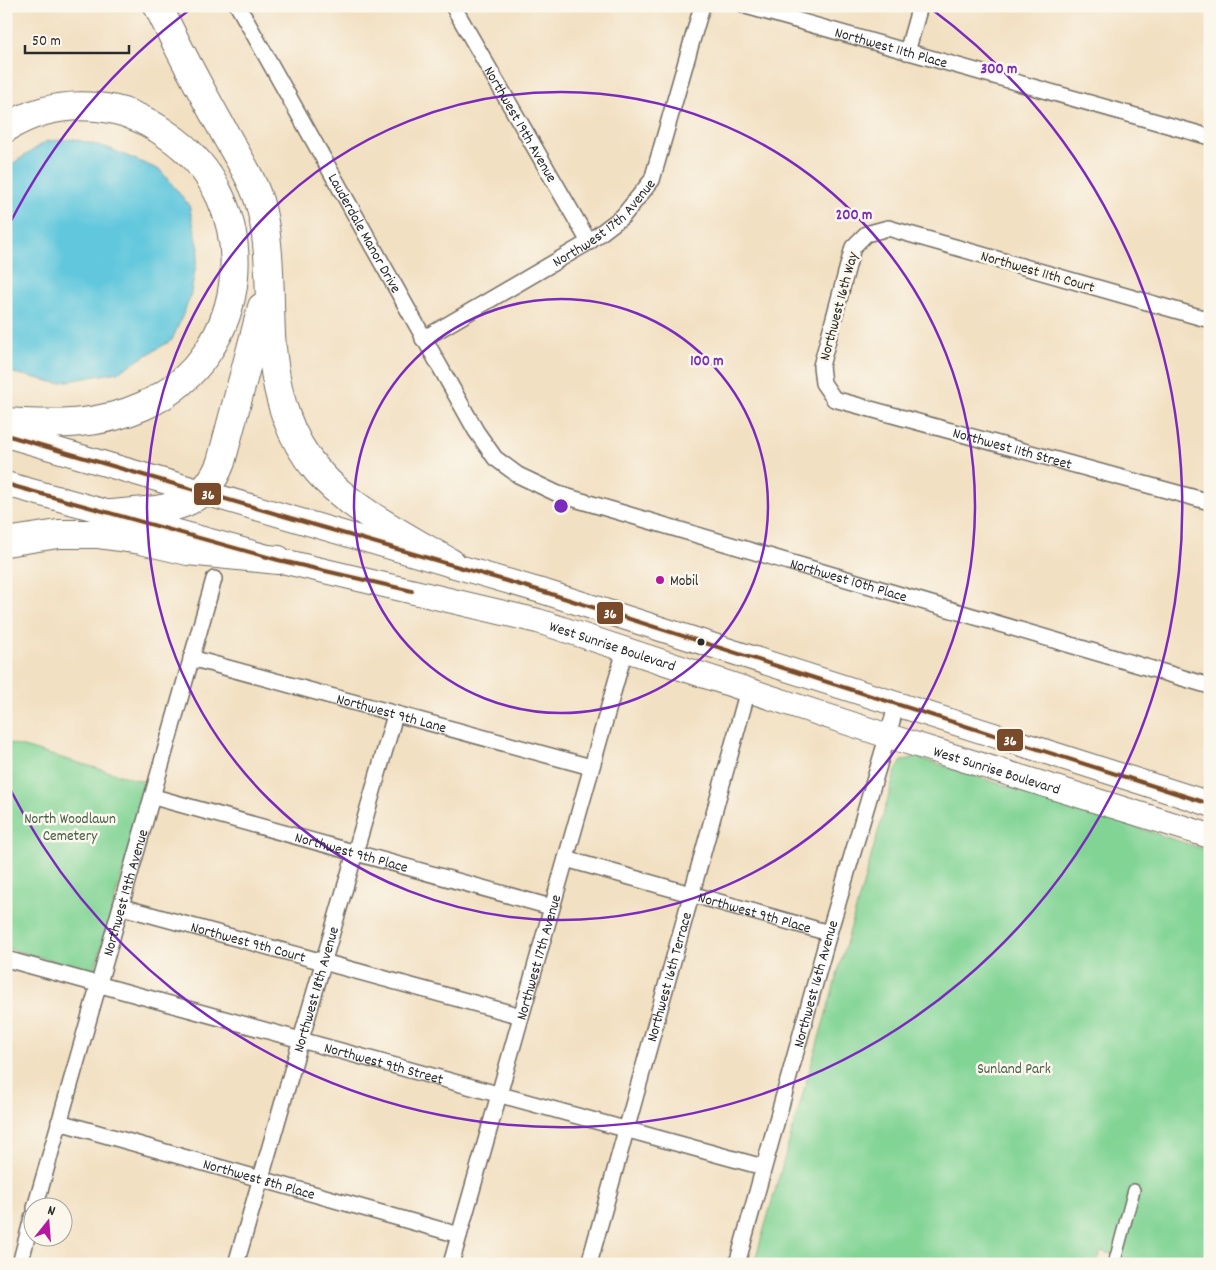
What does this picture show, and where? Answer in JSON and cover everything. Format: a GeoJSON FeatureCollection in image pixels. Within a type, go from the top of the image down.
{"type":"FeatureCollection","features":[{"type":"Feature","properties":{"kind":"highway"},"geometry":{"type":"LineString","coordinates":[[158,6],[254,189],[264,225],[275,376],[290,426],[308,458],[329,485],[352,504],[450,564]]}},
{"type":"Feature","properties":{"kind":"highway"},"geometry":{"type":"LineString","coordinates":[[6,128],[38,113],[90,106],[123,112],[154,125],[186,148],[210,178],[227,211],[235,255],[234,283],[220,330],[213,344],[193,370],[170,390],[143,406],[98,420],[68,424],[6,422]]}},
{"type":"Feature","properties":{"kind":"highway"},"geometry":{"type":"LineString","coordinates":[[112,514],[167,508],[192,500],[204,493],[216,476],[256,330],[268,276]]}},
{"type":"Feature","properties":{"kind":"highway"},"geometry":{"type":"LineString","coordinates":[[6,542],[58,534],[97,534],[188,551],[278,560]]}},
{"type":"Feature","properties":{"kind":"main road","name":"West Sunrise Boulevard"},"geometry":{"type":"LineString","coordinates":[[6,434],[450,564],[1210,804]]}},
{"type":"Feature","properties":{"kind":"main road","name":"West Sunrise Boulevard"},"geometry":{"type":"LineString","coordinates":[[6,484],[278,560],[538,622],[888,736],[1210,836]]}},
{"type":"Feature","properties":{"kind":"street","name":"Lauderdale Manor Drive"},"geometry":{"type":"LineString","coordinates":[[238,6],[423,339],[476,430],[495,458]]}},
{"type":"Feature","properties":{"kind":"street","name":"Northwest 19th Avenue"},"geometry":{"type":"LineString","coordinates":[[453,6],[589,242]]}},
{"type":"Feature","properties":{"kind":"street","name":"Northwest 17th Avenue"},"geometry":{"type":"LineString","coordinates":[[423,339],[589,242],[623,216],[652,180],[702,6]]}},
{"type":"Feature","properties":{"kind":"street","name":"Northwest 11th Place"},"geometry":{"type":"LineString","coordinates":[[746,6],[1210,137]]}},
{"type":"Feature","properties":{"kind":"street"},"geometry":{"type":"LineString","coordinates":[[907,52],[920,6]]}},
{"type":"Feature","properties":{"kind":"street","name":"Northwest 11th Court"},"geometry":{"type":"LineString","coordinates":[[866,234],[888,228],[1210,320]]}},
{"type":"Feature","properties":{"kind":"street","name":"Northwest 16th Way"},"geometry":{"type":"LineString","coordinates":[[823,383],[821,366],[853,246],[866,234]]}},
{"type":"Feature","properties":{"kind":"street","name":"Northwest 11th Street"},"geometry":{"type":"LineString","coordinates":[[823,383],[834,399],[1210,502]]}},
{"type":"Feature","properties":{"kind":"street","name":"Northwest 10th Place"},"geometry":{"type":"LineString","coordinates":[[495,458],[518,475],[558,494],[1210,686]]}},
{"type":"Feature","properties":{"kind":"street","name":"Northwest 19th Avenue"},"geometry":{"type":"LineString","coordinates":[[38,1198],[154,797],[214,580]]}},
{"type":"Feature","properties":{"kind":"street","name":"Northwest 17th Avenue"},"geometry":{"type":"LineString","coordinates":[[451,1264],[625,650]]}},
{"type":"Feature","properties":{"kind":"street","name":"Northwest 9th Lane"},"geometry":{"type":"LineString","coordinates":[[191,658],[591,767]]}},
{"type":"Feature","properties":{"kind":"street","name":"Northwest 16th Terrace"},"geometry":{"type":"LineString","coordinates":[[589,1264],[748,690]]}},
{"type":"Feature","properties":{"kind":"street","name":"Northwest 16th Avenue"},"geometry":{"type":"LineString","coordinates":[[737,1264],[829,933],[898,704]]}},
{"type":"Feature","properties":{"kind":"street","name":"Northwest 18th Avenue"},"geometry":{"type":"LineString","coordinates":[[236,1264],[395,715]]}},
{"type":"Feature","properties":{"kind":"street","name":"Northwest 9th Place"},"geometry":{"type":"LineString","coordinates":[[154,797],[551,907]]}},
{"type":"Feature","properties":{"kind":"street","name":"Northwest 9th Place"},"geometry":{"type":"LineString","coordinates":[[566,859],[829,933]]}},
{"type":"Feature","properties":{"kind":"street","name":"Northwest 9th Court"},"geometry":{"type":"LineString","coordinates":[[122,907],[521,1016]]}},
{"type":"Feature","properties":{"kind":"street","name":"Northwest 9th Street"},"geometry":{"type":"LineString","coordinates":[[6,959],[498,1095],[627,1128],[763,1168]]}},
{"type":"Feature","properties":{"kind":"street","name":"Northwest 8th Place"},"geometry":{"type":"LineString","coordinates":[[59,1122],[459,1234]]}},
{"type":"Feature","properties":{"kind":"street"},"geometry":{"type":"LineString","coordinates":[[1114,1264],[1134,1190]]}},
{"type":"Feature","properties":{"kind":"street"},"geometry":{"type":"LineString","coordinates":[[24,1263],[27,1248]]}},
{"type":"Feature","properties":{"kind":"green space","name":"North Woodlawn Cemetery"},"geometry":{"type":"Polygon","coordinates":[[[6,742],[148,783],[94,972],[6,948],[6,742]]]}},
{"type":"Feature","properties":{"kind":"green space","name":"Sunland Park"},"geometry":{"type":"Polygon","coordinates":[[[916,757],[1210,851],[1210,1264],[1145,1264],[1101,1251],[1097,1264],[754,1264],[896,770],[902,761],[916,757]]]}},
{"type":"Feature","properties":{"kind":"water"},"geometry":{"type":"Polygon","coordinates":[[[74,139],[108,148],[160,170],[189,205],[199,249],[190,298],[172,340],[118,372],[57,383],[6,371],[6,168],[47,141],[74,139]]]}},
{"type":"Feature","properties":{"kind":"transit line","name":"36"},"geometry":{"type":"LineString","coordinates":[[6,435],[548,593],[1210,804]]}},
{"type":"Feature","properties":{"kind":"transit line","name":"36"},"geometry":{"type":"LineString","coordinates":[[6,484],[278,560],[412,591]]}},
{"type":"Feature","properties":{"kind":"place","name":"Mobil"},"geometry":{"type":"Point","coordinates":[660,580]}}]}
